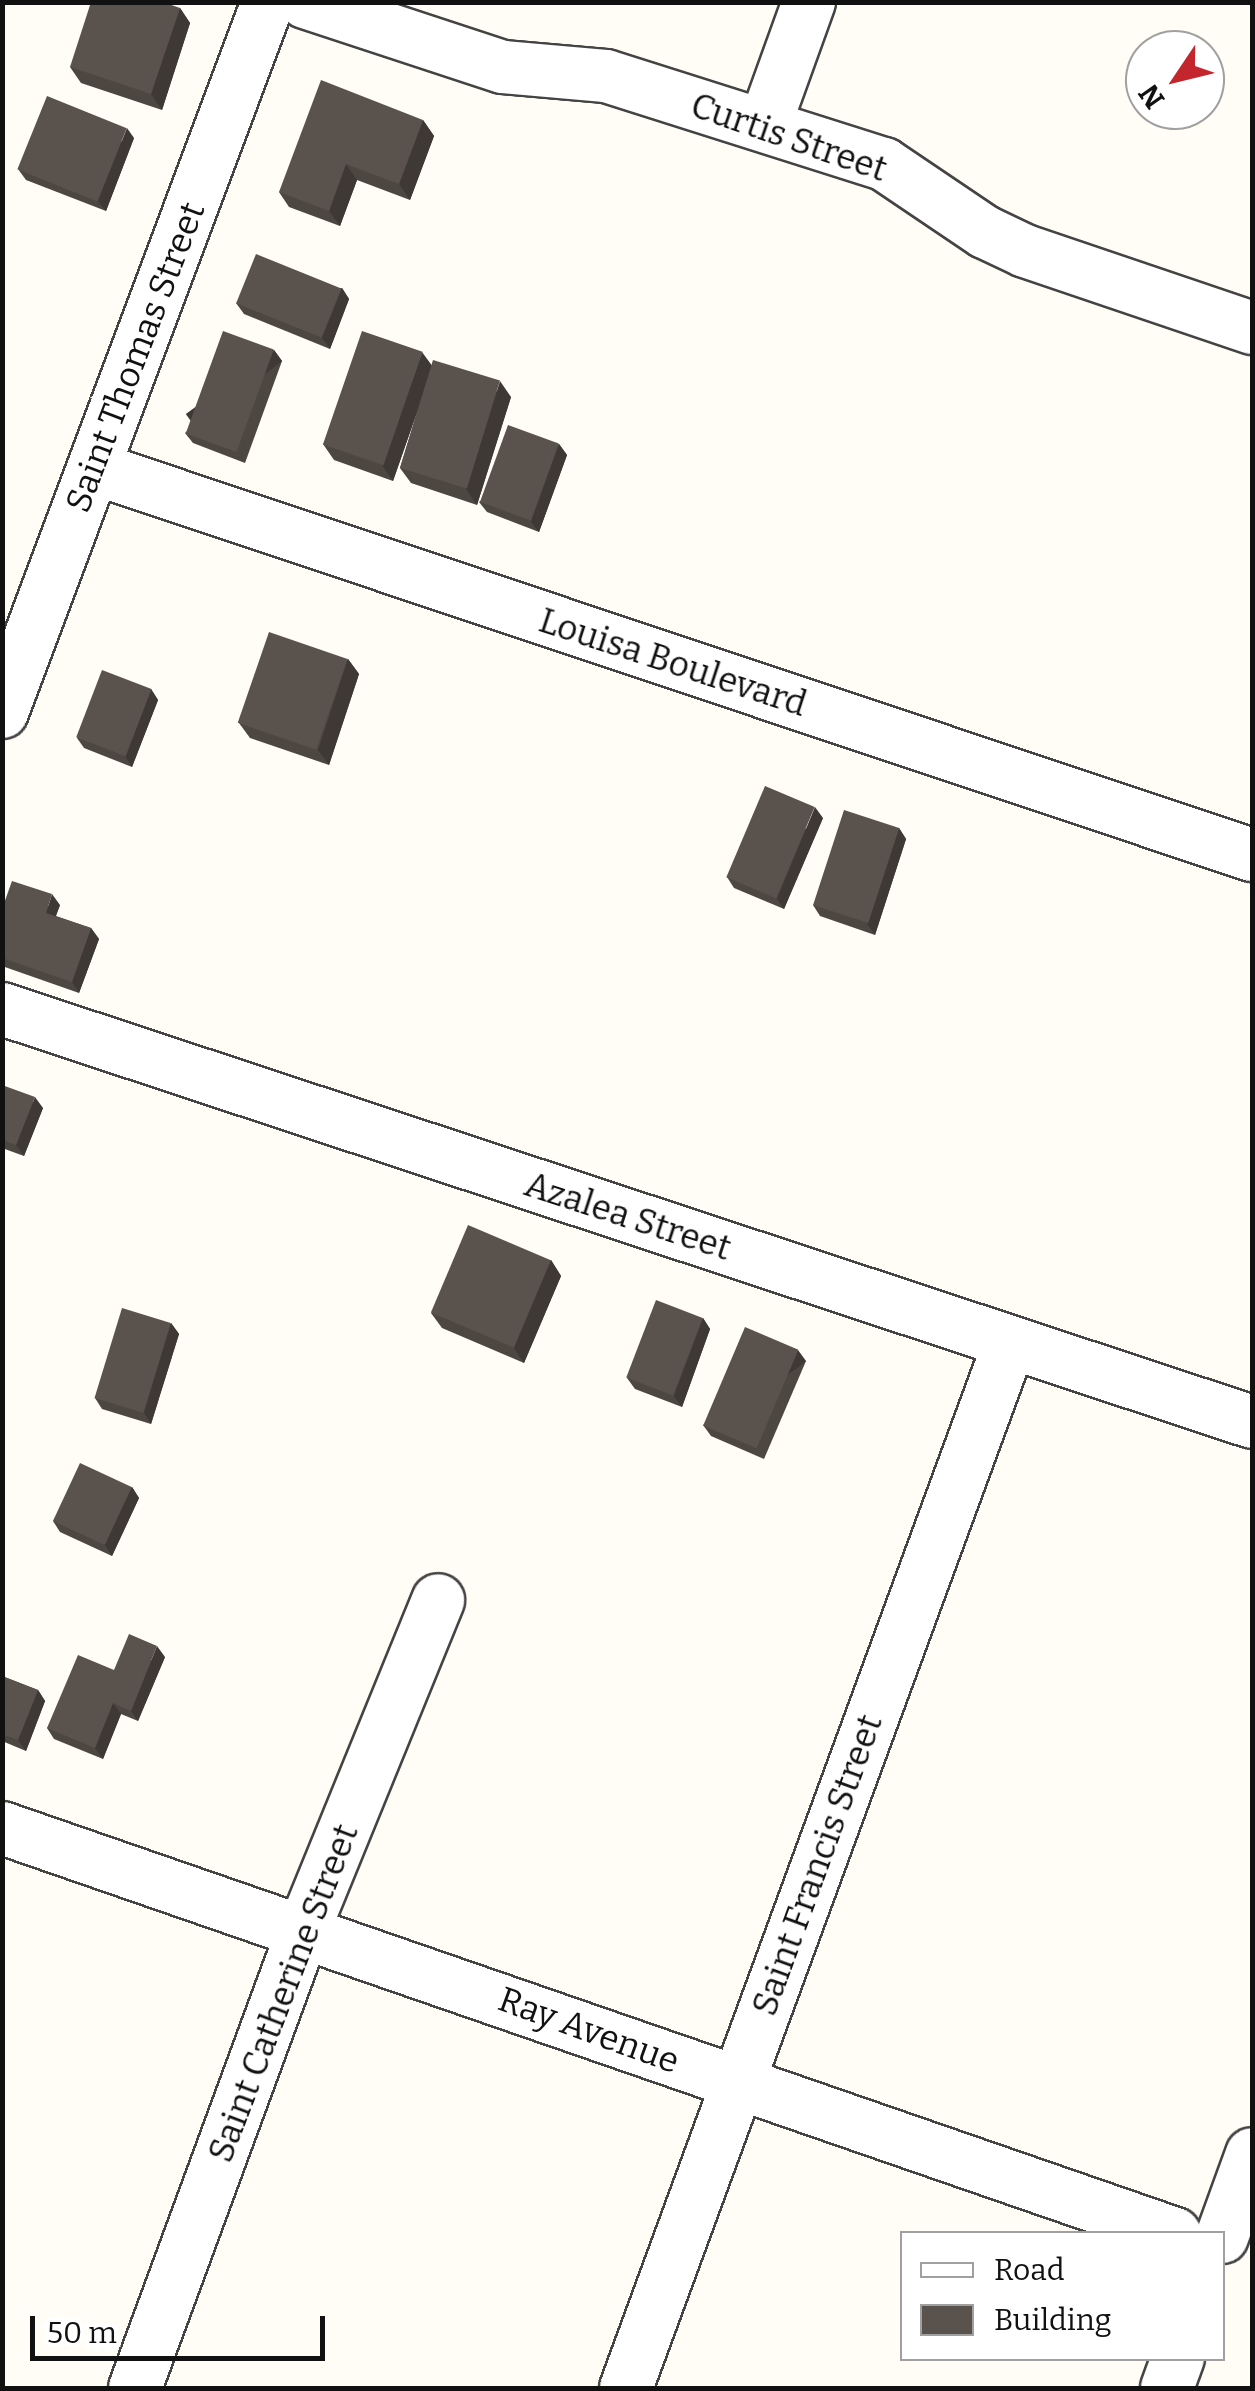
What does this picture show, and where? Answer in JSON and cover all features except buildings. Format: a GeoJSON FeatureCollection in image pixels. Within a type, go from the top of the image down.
{"type":"FeatureCollection","features":[{"type":"Feature","properties":{"kind":"street","name":"Saint Thomas Street"},"geometry":{"type":"LineString","coordinates":[[2,712],[268,2]]}},
{"type":"Feature","properties":{"kind":"street","name":"Curtis Street"},"geometry":{"type":"LineString","coordinates":[[304,2],[502,67],[606,76],[884,164],[985,232],[1025,251],[1252,327]]}},
{"type":"Feature","properties":{"kind":"street"},"geometry":{"type":"LineString","coordinates":[[766,124],[809,2]]}},
{"type":"Feature","properties":{"kind":"street","name":"Louisa Boulevard"},"geometry":{"type":"LineString","coordinates":[[94,468],[1252,855]]}},
{"type":"Feature","properties":{"kind":"street","name":"Azalea Street"},"geometry":{"type":"LineString","coordinates":[[2,1009],[1252,1422]]}},
{"type":"Feature","properties":{"kind":"street","name":"Saint Francis Street"},"geometry":{"type":"LineString","coordinates":[[626,2388],[1010,1342]]}},
{"type":"Feature","properties":{"kind":"street","name":"Saint Catherine Street"},"geometry":{"type":"LineString","coordinates":[[135,2388],[304,1929],[438,1600]]}},
{"type":"Feature","properties":{"kind":"street","name":"Ray Avenue"},"geometry":{"type":"LineString","coordinates":[[2,1828],[304,1929],[1166,2231]]}},
{"type":"Feature","properties":{"kind":"street"},"geometry":{"type":"LineString","coordinates":[[1224,2231],[1252,2154]]}},
{"type":"Feature","properties":{"kind":"street"},"geometry":{"type":"LineString","coordinates":[[1167,2388],[1177,2361]]}}]}
